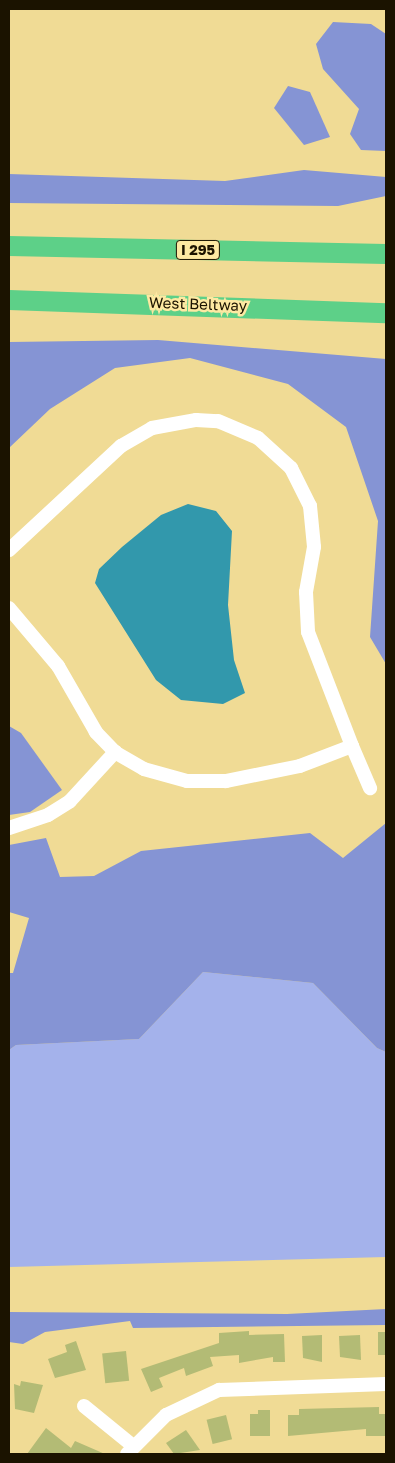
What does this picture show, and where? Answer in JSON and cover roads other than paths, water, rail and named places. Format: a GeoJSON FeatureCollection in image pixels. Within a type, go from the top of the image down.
{"type":"FeatureCollection","features":[{"type":"Feature","properties":{"kind":"highway","name":"I 295"},"geometry":{"type":"LineString","coordinates":[[9,246],[386,254]]}},
{"type":"Feature","properties":{"kind":"highway","name":"West Beltway"},"geometry":{"type":"LineString","coordinates":[[9,300],[194,303],[386,312]]}},
{"type":"Feature","properties":{"kind":"highway"},"geometry":{"type":"LineString","coordinates":[[194,303],[386,322]]}},
{"type":"Feature","properties":{"kind":"street"},"geometry":{"type":"LineString","coordinates":[[9,550],[134,437],[173,422],[196,420],[239,428],[276,451],[292,468],[310,506],[314,547],[305,610],[314,650],[370,788]]}},
{"type":"Feature","properties":{"kind":"street"},"geometry":{"type":"LineString","coordinates":[[9,608],[58,666],[85,715],[115,752],[164,776],[208,782],[300,766],[352,746]]}},
{"type":"Feature","properties":{"kind":"street"},"geometry":{"type":"LineString","coordinates":[[9,828],[48,814],[70,801],[115,752]]}},
{"type":"Feature","properties":{"kind":"street"},"geometry":{"type":"LineString","coordinates":[[84,1406],[130,1450],[166,1415],[219,1390],[386,1384]]}}]}
